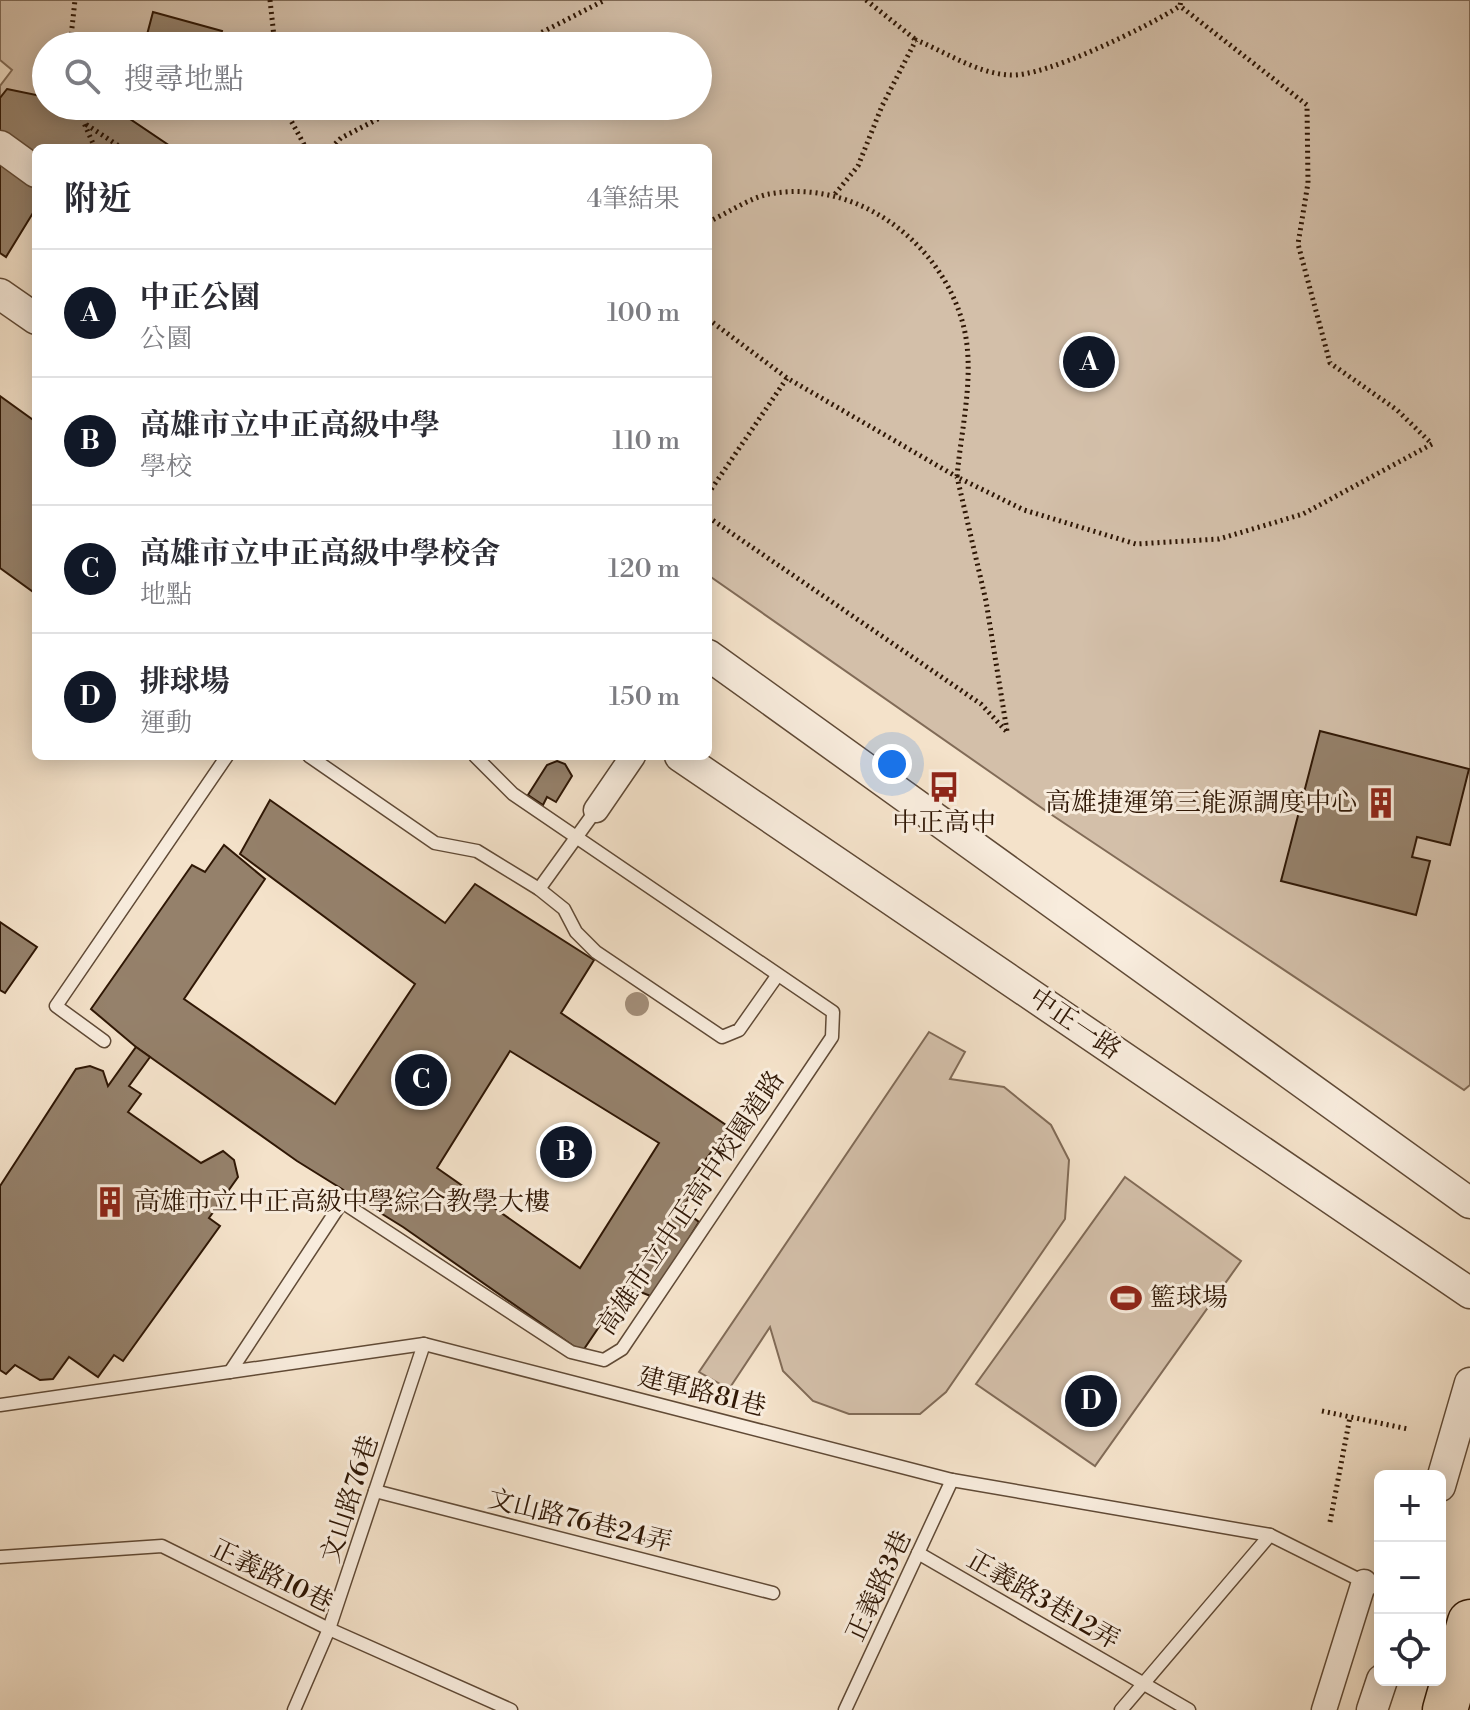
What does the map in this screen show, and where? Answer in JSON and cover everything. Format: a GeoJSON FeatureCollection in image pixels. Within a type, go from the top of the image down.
{"type":"FeatureCollection","features":[{"type":"Feature","properties":{"kind":"highway"},"geometry":{"type":"LineString","coordinates":[[1445,1710],[1470,1622]]}},
{"type":"Feature","properties":{"kind":"street"},"geometry":{"type":"LineString","coordinates":[[0,146],[32,169]]}},
{"type":"Feature","properties":{"kind":"street"},"geometry":{"type":"LineString","coordinates":[[0,294],[32,316]]}},
{"type":"Feature","properties":{"kind":"street"},"geometry":{"type":"LineString","coordinates":[[712,658],[1470,1203]]}},
{"type":"Feature","properties":{"kind":"street"},"geometry":{"type":"LineString","coordinates":[[596,810],[630,760]]}},
{"type":"Feature","properties":{"kind":"street","name":"中正一路"},"geometry":{"type":"LineString","coordinates":[[686,760],[1470,1293]]}},
{"type":"Feature","properties":{"kind":"street"},"geometry":{"type":"LineString","coordinates":[[1445,1470],[1470,1383]]}},
{"type":"Feature","properties":{"kind":"street"},"geometry":{"type":"LineString","coordinates":[[1324,1710],[1372,1586]]}},
{"type":"Feature","properties":{"kind":"street"},"geometry":{"type":"LineString","coordinates":[[1372,1710],[1380,1686]]}},
{"type":"Feature","properties":{"kind":"lane"},"geometry":{"type":"LineString","coordinates":[[104,1041],[56,1006],[224,760]]}},
{"type":"Feature","properties":{"kind":"lane"},"geometry":{"type":"LineString","coordinates":[[315,760],[435,843],[477,851],[539,889],[564,909],[576,932],[596,952],[722,1037],[739,1030],[777,976]]}},
{"type":"Feature","properties":{"kind":"lane","name":"高雄市立中正高中校園道路"},"geometry":{"type":"LineString","coordinates":[[230,1372],[342,1202],[571,1352],[604,1360],[622,1349],[832,1037],[833,1012],[513,794],[479,760]]}},
{"type":"Feature","properties":{"kind":"lane"},"geometry":{"type":"LineString","coordinates":[[539,889],[596,810]]}},
{"type":"Feature","properties":{"kind":"lane","name":"建軍路81巷"},"geometry":{"type":"LineString","coordinates":[[0,1405],[424,1344],[952,1480],[1270,1535],[1372,1586]]}},
{"type":"Feature","properties":{"kind":"lane","name":"文山路76巷"},"geometry":{"type":"LineString","coordinates":[[294,1710],[329,1629],[424,1344]]}},
{"type":"Feature","properties":{"kind":"lane","name":"正義路3巷"},"geometry":{"type":"LineString","coordinates":[[845,1710],[952,1480]]}},
{"type":"Feature","properties":{"kind":"lane","name":"文山路76巷24弄"},"geometry":{"type":"LineString","coordinates":[[375,1491],[773,1593]]}},
{"type":"Feature","properties":{"kind":"lane"},"geometry":{"type":"LineString","coordinates":[[1121,1710],[1270,1535]]}},
{"type":"Feature","properties":{"kind":"lane","name":"正義路10巷"},"geometry":{"type":"LineString","coordinates":[[0,1557],[162,1546],[329,1629],[511,1710]]}},
{"type":"Feature","properties":{"kind":"lane","name":"正義路3巷12弄"},"geometry":{"type":"LineString","coordinates":[[918,1553],[1189,1710]]}},
{"type":"Feature","properties":{"kind":"path"},"geometry":{"type":"LineString","coordinates":[[72,32],[75,0]]}},
{"type":"Feature","properties":{"kind":"path"},"geometry":{"type":"LineString","coordinates":[[270,0],[273,32]]}},
{"type":"Feature","properties":{"kind":"path"},"geometry":{"type":"LineString","coordinates":[[542,32],[605,0]]}},
{"type":"Feature","properties":{"kind":"path"},"geometry":{"type":"LineString","coordinates":[[712,322],[787,378],[957,477],[1024,510],[1136,544],[1219,539],[1303,514],[1432,444],[1397,410],[1330,363],[1298,244],[1308,183],[1307,105],[1181,3],[1147,27],[1063,61],[1011,76],[977,68],[916,40],[866,0]]}},
{"type":"Feature","properties":{"kind":"path"},"geometry":{"type":"LineString","coordinates":[[835,194],[858,166],[882,106],[916,40]]}},
{"type":"Feature","properties":{"kind":"path"},"geometry":{"type":"LineString","coordinates":[[83,120],[93,144]]}},
{"type":"Feature","properties":{"kind":"path"},"geometry":{"type":"LineString","coordinates":[[291,120],[304,144]]}},
{"type":"Feature","properties":{"kind":"path"},"geometry":{"type":"LineString","coordinates":[[335,144],[376,120]]}},
{"type":"Feature","properties":{"kind":"path"},"geometry":{"type":"LineString","coordinates":[[84,123],[116,144]]}},
{"type":"Feature","properties":{"kind":"path"},"geometry":{"type":"LineString","coordinates":[[712,220],[768,194],[835,194],[901,227],[947,279],[964,327],[967,368],[957,477],[986,601],[1007,731],[981,704],[712,520]]}},
{"type":"Feature","properties":{"kind":"path"},"geometry":{"type":"LineString","coordinates":[[712,488],[787,378]]}},
{"type":"Feature","properties":{"kind":"path"},"geometry":{"type":"LineString","coordinates":[[1322,1411],[1408,1429]]}},
{"type":"Feature","properties":{"kind":"path"},"geometry":{"type":"LineString","coordinates":[[1330,1522],[1350,1417]]}},
{"type":"Feature","properties":{"kind":"shaded area"},"geometry":{"type":"Polygon","coordinates":[[[0,0],[1470,0],[1470,1085],[1464,1090],[1049,813],[712,578],[712,144],[67,144],[0,99],[0,86],[12,70],[0,60],[0,0]]]}},
{"type":"Feature","properties":{"kind":"shaded area"},"geometry":{"type":"Polygon","coordinates":[[[929,1032],[965,1052],[950,1079],[1004,1087],[1051,1125],[1069,1160],[1065,1219],[946,1392],[920,1414],[849,1414],[813,1401],[783,1371],[770,1327],[729,1389],[699,1372],[929,1032]]]}},
{"type":"Feature","properties":{"kind":"shaded area","name":"籃球場"},"geometry":{"type":"Polygon","coordinates":[[[1125,1177],[1241,1261],[1095,1466],[976,1384],[1125,1177]]]}},
{"type":"Feature","properties":{"kind":"building"},"geometry":{"type":"Polygon","coordinates":[[[153,12],[222,31],[222,32],[148,32],[153,12]]]}},
{"type":"Feature","properties":{"kind":"building"},"geometry":{"type":"Polygon","coordinates":[[[7,89],[32,94],[32,120],[131,120],[167,144],[32,144],[32,215],[6,257],[0,253],[0,98],[7,89]]]}},
{"type":"Feature","properties":{"kind":"building"},"geometry":{"type":"Polygon","coordinates":[[[0,396],[32,419],[32,591],[0,568],[0,396]]]}},
{"type":"Feature","properties":{"kind":"building","name":"高雄捷運第三能源調度中心"},"geometry":{"type":"Polygon","coordinates":[[[1320,731],[1469,769],[1450,845],[1417,837],[1412,857],[1430,861],[1416,915],[1281,881],[1320,731]]]}},
{"type":"Feature","properties":{"kind":"building"},"geometry":{"type":"Polygon","coordinates":[[[557,761],[565,764],[572,776],[556,802],[547,797],[543,805],[528,795],[547,765],[557,761]]]}},
{"type":"Feature","properties":{"kind":"building"},"geometry":{"type":"Polygon","coordinates":[[[270,800],[445,923],[475,884],[594,960],[561,1013],[729,1127],[694,1176],[702,1183],[681,1208],[699,1222],[653,1297],[638,1291],[622,1320],[605,1318],[582,1352],[403,1227],[297,1161],[136,1047],[91,1009],[192,865],[205,872],[224,845],[265,879],[184,999],[335,1104],[415,984],[240,854],[270,800]],[[510,1051],[437,1168],[580,1268],[659,1143],[510,1051]]]}},
{"type":"Feature","properties":{"kind":"building"},"geometry":{"type":"Polygon","coordinates":[[[0,922],[37,947],[5,993],[0,990],[0,922]]]}},
{"type":"Feature","properties":{"kind":"building","name":"高雄市立中正高級中學綜合教學大樓"},"geometry":{"type":"Polygon","coordinates":[[[136,1047],[150,1057],[129,1086],[141,1094],[128,1112],[201,1163],[223,1151],[234,1160],[238,1177],[209,1218],[220,1226],[123,1361],[114,1355],[98,1377],[69,1357],[53,1379],[40,1380],[15,1365],[6,1374],[0,1370],[0,1186],[76,1069],[90,1066],[103,1071],[108,1086],[136,1047]]]}},
{"type":"Feature","properties":{"kind":"place","name":"中正公園"},"geometry":{"type":"Point","coordinates":[1089,362]}},
{"type":"Feature","properties":{"kind":"place","name":"中正高中"},"geometry":{"type":"Point","coordinates":[944,787]}},
{"type":"Feature","properties":{"kind":"place","name":"高雄捷運第三能源調度中心"},"geometry":{"type":"Point","coordinates":[1381,803]}},
{"type":"Feature","properties":{"kind":"place","name":"高雄市立中正高級中學校舍"},"geometry":{"type":"Point","coordinates":[421,1080]}},
{"type":"Feature","properties":{"kind":"place","name":"高雄市立中正高級中學"},"geometry":{"type":"Point","coordinates":[566,1152]}},
{"type":"Feature","properties":{"kind":"place","name":"高雄市立中正高級中學綜合教學大樓"},"geometry":{"type":"Point","coordinates":[110,1202]}},
{"type":"Feature","properties":{"kind":"place","name":"籃球場"},"geometry":{"type":"Point","coordinates":[1126,1298]}},
{"type":"Feature","properties":{"kind":"place","name":"排球場"},"geometry":{"type":"Point","coordinates":[1091,1401]}}]}
